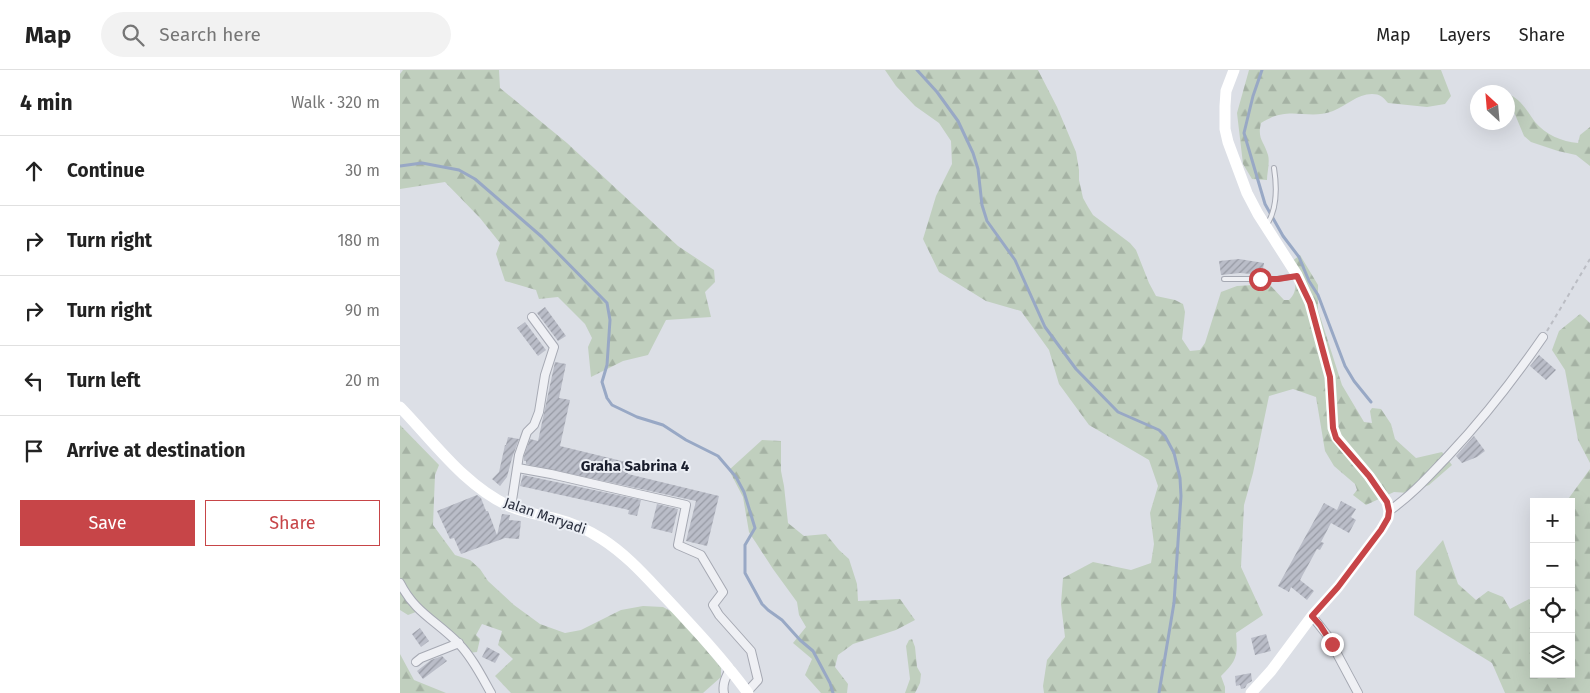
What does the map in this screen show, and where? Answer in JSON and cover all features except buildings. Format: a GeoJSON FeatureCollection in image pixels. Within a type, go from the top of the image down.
{"type":"FeatureCollection","features":[{"type":"Feature","properties":{"kind":"street"},"geometry":{"type":"LineString","coordinates":[[1234,70],[1226,91],[1224,128],[1228,142],[1248,193],[1268,224],[1310,303],[1330,377],[1333,428],[1336,438],[1369,476],[1387,502],[1389,511],[1388,518],[1381,530],[1338,587],[1312,616],[1271,671],[1251,693]]}},
{"type":"Feature","properties":{"kind":"street"},"geometry":{"type":"LineString","coordinates":[[511,507],[519,455],[527,432],[534,425],[539,412],[545,375],[554,348],[532,317]]}},
{"type":"Feature","properties":{"kind":"street"},"geometry":{"type":"LineString","coordinates":[[1389,511],[1405,500],[1423,483],[1471,432],[1516,376],[1543,337]]}},
{"type":"Feature","properties":{"kind":"street","name":"Jalan Maryadi"},"geometry":{"type":"LineString","coordinates":[[400,407],[439,452],[486,493],[511,507],[580,527],[611,545],[630,561],[730,669],[748,692]]}},
{"type":"Feature","properties":{"kind":"street"},"geometry":{"type":"LineString","coordinates":[[518,468],[686,505],[678,545],[701,555],[723,592],[713,605],[719,615],[751,651],[758,680],[748,692]]}},
{"type":"Feature","properties":{"kind":"street"},"geometry":{"type":"LineString","coordinates":[[400,583],[416,608],[465,651],[491,693]]}},
{"type":"Feature","properties":{"kind":"street"},"geometry":{"type":"LineString","coordinates":[[1312,616],[1327,635],[1358,693]]}},
{"type":"Feature","properties":{"kind":"street"},"geometry":{"type":"LineString","coordinates":[[416,662],[458,643]]}},
{"type":"Feature","properties":{"kind":"street"},"geometry":{"type":"LineString","coordinates":[[724,693],[723,687],[730,669]]}},
{"type":"Feature","properties":{"kind":"lane"},"geometry":{"type":"LineString","coordinates":[[1268,224],[1275,209],[1276,179],[1274,168]]}},
{"type":"Feature","properties":{"kind":"lane"},"geometry":{"type":"LineString","coordinates":[[1224,278],[1278,279],[1297,276]]}},
{"type":"Feature","properties":{"kind":"path"},"geometry":{"type":"LineString","coordinates":[[1543,337],[1590,259]]}},
{"type":"Feature","properties":{"kind":"green space"},"geometry":{"type":"Polygon","coordinates":[[[403,70],[499,70],[500,88],[567,143],[678,246],[714,270],[715,282],[705,292],[711,317],[666,320],[648,355],[623,361],[591,377],[588,347],[592,338],[585,324],[558,297],[539,299],[536,290],[505,281],[496,254],[500,243],[480,218],[445,182],[400,189],[400,74],[403,70]]]}},
{"type":"Feature","properties":{"kind":"green space"},"geometry":{"type":"Polygon","coordinates":[[[885,70],[1038,70],[1057,107],[1076,152],[1083,198],[1093,215],[1130,243],[1136,250],[1156,296],[1175,300],[1183,304],[1185,312],[1182,339],[1190,351],[1200,350],[1205,343],[1221,292],[1237,286],[1269,284],[1284,300],[1289,300],[1295,287],[1291,262],[1300,255],[1318,285],[1318,310],[1342,385],[1364,422],[1372,423],[1370,411],[1372,408],[1381,409],[1391,424],[1395,439],[1416,458],[1442,452],[1452,465],[1429,485],[1409,493],[1394,492],[1366,505],[1353,495],[1357,490],[1355,484],[1334,466],[1325,451],[1316,397],[1293,389],[1269,396],[1253,473],[1244,505],[1241,567],[1263,615],[1236,633],[1237,647],[1235,657],[1221,676],[1225,693],[1044,693],[1043,686],[1047,660],[1065,637],[1061,604],[1063,578],[1093,562],[1131,570],[1151,563],[1154,544],[1150,513],[1158,486],[1149,460],[1089,425],[1059,384],[1049,350],[1021,311],[986,301],[939,272],[923,239],[936,196],[952,164],[951,141],[939,123],[915,106],[896,86],[885,70]]]}},
{"type":"Feature","properties":{"kind":"green space"},"geometry":{"type":"Polygon","coordinates":[[[1249,70],[1441,70],[1451,96],[1445,104],[1427,107],[1388,103],[1375,94],[1356,98],[1338,109],[1323,114],[1289,113],[1271,117],[1261,123],[1260,128],[1260,136],[1269,158],[1267,180],[1252,179],[1243,164],[1237,113],[1249,70]]]}},
{"type":"Feature","properties":{"kind":"green space"},"geometry":{"type":"Polygon","coordinates":[[[1515,98],[1539,126],[1549,134],[1560,139],[1578,143],[1580,135],[1590,127],[1590,166],[1576,155],[1531,142],[1524,136],[1515,114],[1515,98]]]}},
{"type":"Feature","properties":{"kind":"green space"},"geometry":{"type":"Polygon","coordinates":[[[1580,314],[1590,323],[1590,463],[1578,440],[1565,370],[1552,350],[1559,331],[1580,314]]]}},
{"type":"Feature","properties":{"kind":"green space"},"geometry":{"type":"Polygon","coordinates":[[[400,425],[439,465],[435,475],[433,525],[455,555],[470,560],[480,569],[488,581],[514,605],[540,624],[565,633],[581,630],[621,610],[643,606],[663,607],[678,615],[721,668],[721,677],[703,693],[511,693],[495,676],[513,659],[498,645],[502,631],[482,624],[476,635],[480,639],[477,652],[469,653],[421,610],[408,615],[400,610],[400,425]]]}},
{"type":"Feature","properties":{"kind":"green space"},"geometry":{"type":"Polygon","coordinates":[[[762,440],[781,441],[781,471],[788,523],[804,536],[826,534],[849,559],[857,584],[858,601],[900,599],[915,620],[896,630],[853,644],[838,655],[835,667],[848,684],[847,693],[821,693],[805,675],[812,659],[793,643],[806,627],[799,615],[797,602],[749,532],[743,497],[729,470],[762,440]]]}},
{"type":"Feature","properties":{"kind":"green space"},"geometry":{"type":"Polygon","coordinates":[[[1590,469],[1590,693],[1505,693],[1492,663],[1414,615],[1416,571],[1443,540],[1458,584],[1476,600],[1488,591],[1503,597],[1510,609],[1530,600],[1530,678],[1575,678],[1575,498],[1569,498],[1590,469]]]}},
{"type":"Feature","properties":{"kind":"green space"},"geometry":{"type":"Polygon","coordinates":[[[912,639],[915,647],[917,667],[921,674],[920,683],[915,693],[905,693],[910,679],[906,646],[909,640],[912,639]]]}},
{"type":"Feature","properties":{"kind":"green space"},"geometry":{"type":"Polygon","coordinates":[[[400,654],[414,680],[446,693],[400,693],[400,654]]]}},
{"type":"Feature","properties":{"kind":"waterway"},"geometry":{"type":"LineString","coordinates":[[917,70],[937,92],[958,121],[973,153],[978,169],[982,205],[987,221],[1015,260],[1045,327],[1076,369],[1118,412],[1159,430],[1165,436],[1174,453],[1180,478],[1181,496],[1174,603],[1159,693]]}},
{"type":"Feature","properties":{"kind":"waterway"},"geometry":{"type":"LineString","coordinates":[[1262,70],[1253,96],[1244,133],[1265,204],[1283,236],[1299,257],[1309,281],[1318,295],[1345,366],[1371,402]]}},
{"type":"Feature","properties":{"kind":"waterway"},"geometry":{"type":"LineString","coordinates":[[400,166],[422,163],[459,170],[475,179],[542,237],[607,303],[610,320],[607,365],[602,382],[607,398],[612,405],[637,417],[663,425],[686,440],[718,456],[736,477],[744,492],[755,528],[745,545],[745,573],[762,604],[782,620],[813,651],[830,683],[833,693]]}},
{"type":"Feature","properties":{"kind":"district","name":"Graha Sabrina 4"},"geometry":{"type":"Point","coordinates":[635,466]}},
{"type":"Feature","properties":{"kind":"route"},"geometry":{"type":"LineString","coordinates":[[1260,279],[1297,276],[1310,303],[1330,377],[1333,428],[1336,438],[1369,476],[1387,502],[1389,511],[1388,518],[1381,530],[1338,587],[1312,616],[1332,644]]}}]}
